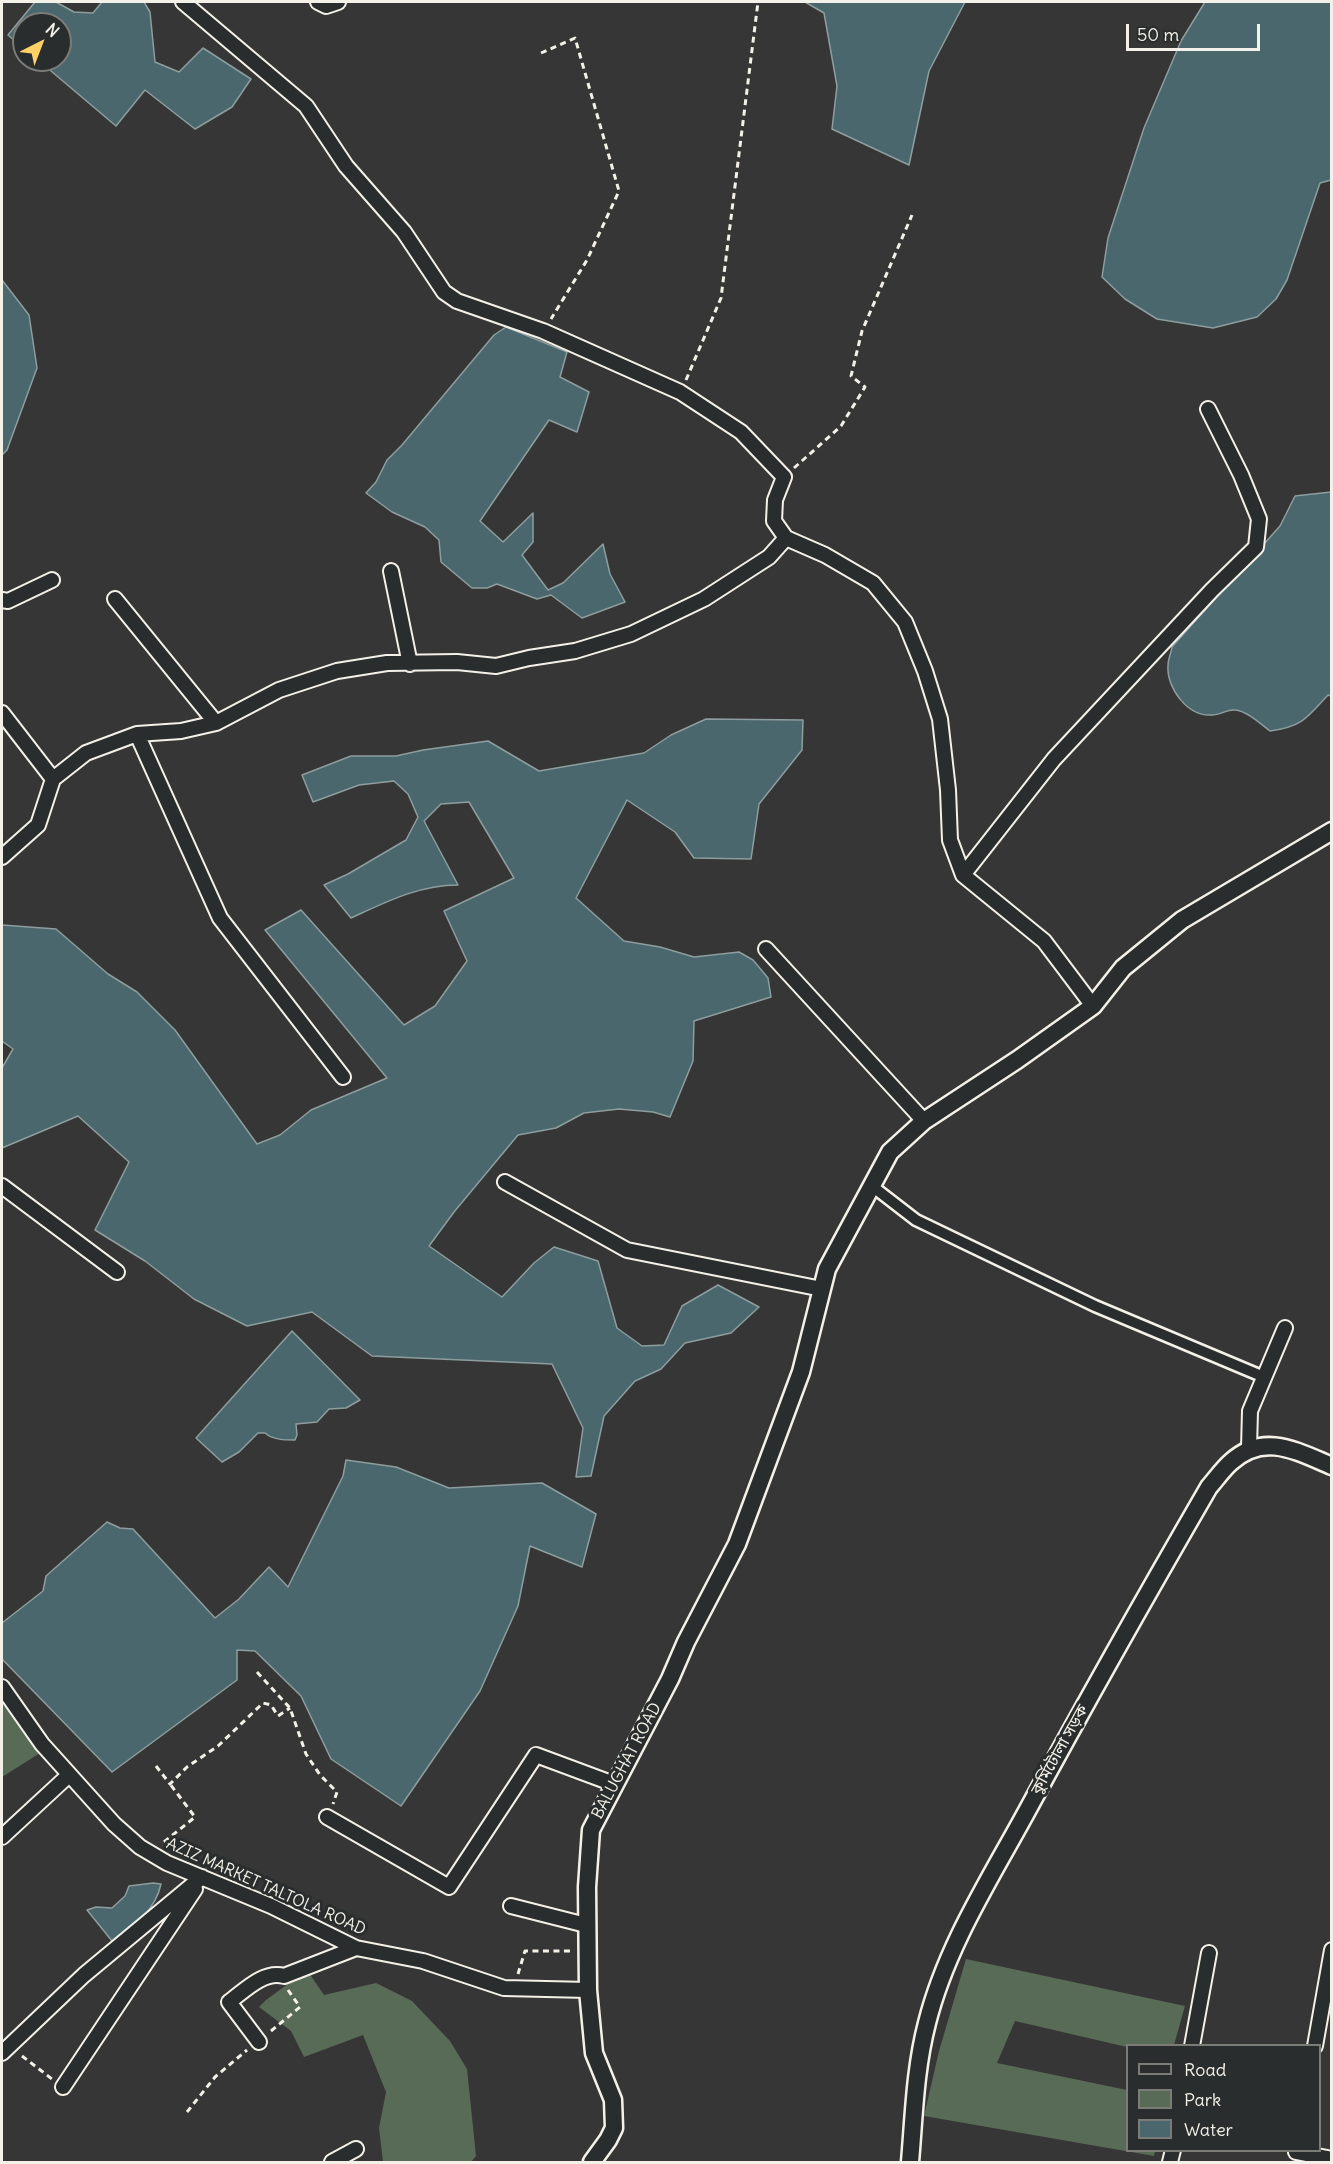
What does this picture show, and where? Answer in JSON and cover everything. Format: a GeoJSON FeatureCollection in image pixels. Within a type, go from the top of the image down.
{"type":"FeatureCollection","features":[{"type":"Feature","properties":{"kind":"street"},"geometry":{"type":"LineString","coordinates":[[183,2],[306,106],[346,166],[404,232],[444,292],[457,301],[543,331],[680,392],[741,432],[784,477],[775,500],[774,521],[786,538],[825,555],[873,583],[905,622],[925,671],[940,719],[948,790],[950,840],[963,876],[1044,940],[1093,1006]]}},
{"type":"Feature","properties":{"kind":"street"},"geometry":{"type":"LineString","coordinates":[[318,2],[326,6],[338,2]]}},
{"type":"Feature","properties":{"kind":"street"},"geometry":{"type":"LineString","coordinates":[[963,876],[1054,759],[1212,590],[1256,547],[1258,519],[1241,475],[1208,409]]}},
{"type":"Feature","properties":{"kind":"street"},"geometry":{"type":"LineString","coordinates":[[2,857],[38,825],[54,779],[86,753],[137,734],[181,731],[216,723],[279,690],[337,671],[387,663],[457,662],[496,666],[575,651],[631,634],[704,598],[769,556],[786,538]]}},
{"type":"Feature","properties":{"kind":"street"},"geometry":{"type":"LineString","coordinates":[[390,571],[410,664]]}},
{"type":"Feature","properties":{"kind":"street"},"geometry":{"type":"LineString","coordinates":[[2,600],[8,601],[52,580]]}},
{"type":"Feature","properties":{"kind":"street"},"geometry":{"type":"LineString","coordinates":[[115,599],[216,723]]}},
{"type":"Feature","properties":{"kind":"street"},"geometry":{"type":"LineString","coordinates":[[2,713],[54,779]]}},
{"type":"Feature","properties":{"kind":"street"},"geometry":{"type":"LineString","coordinates":[[137,734],[220,918],[343,1077]]}},
{"type":"Feature","properties":{"kind":"street","name":"BALUGHAT ROAD"},"geometry":{"type":"LineString","coordinates":[[592,2163],[614,2128],[613,2100],[594,2053],[588,1990],[586,1925],[591,1830],[737,1544],[801,1372],[827,1269],[890,1152],[924,1121],[1017,1060],[1093,1006],[1123,968],[1182,920],[1332,831]]}},
{"type":"Feature","properties":{"kind":"street"},"geometry":{"type":"LineString","coordinates":[[766,949],[924,1121]]}},
{"type":"Feature","properties":{"kind":"street"},"geometry":{"type":"LineString","coordinates":[[505,1182],[627,1250],[822,1289]]}},
{"type":"Feature","properties":{"kind":"street"},"geometry":{"type":"LineString","coordinates":[[2,1186],[117,1272]]}},
{"type":"Feature","properties":{"kind":"street"},"geometry":{"type":"LineString","coordinates":[[872,1186],[916,1220],[1095,1306],[1264,1377]]}},
{"type":"Feature","properties":{"kind":"street"},"geometry":{"type":"LineString","coordinates":[[1285,1328],[1250,1412],[1250,1448],[1270,1445],[1292,1449],[1332,1466]]}},
{"type":"Feature","properties":{"kind":"street","name":"কুর্মিটোলা সড়ক"},"geometry":{"type":"LineString","coordinates":[[910,2163],[917,2075],[927,2023],[942,1975],[970,1916],[1093,1690],[1209,1487],[1230,1462],[1250,1448]]}},
{"type":"Feature","properties":{"kind":"street","name":"AZIZ MARKET TALTOLA ROAD"},"geometry":{"type":"LineString","coordinates":[[2,1687],[42,1744],[114,1824],[149,1852],[167,1863],[271,1906],[356,1948],[423,1961],[504,1988],[588,1990]]}},
{"type":"Feature","properties":{"kind":"street"},"geometry":{"type":"LineString","coordinates":[[327,1817],[449,1887],[536,1755],[614,1784]]}},
{"type":"Feature","properties":{"kind":"street"},"geometry":{"type":"LineString","coordinates":[[2,1838],[69,1775]]}},
{"type":"Feature","properties":{"kind":"street"},"geometry":{"type":"LineString","coordinates":[[5,2049],[84,1975],[202,1877]]}},
{"type":"Feature","properties":{"kind":"street"},"geometry":{"type":"LineString","coordinates":[[63,2087],[202,1877]]}},
{"type":"Feature","properties":{"kind":"street"},"geometry":{"type":"LineString","coordinates":[[511,1906],[586,1925]]}},
{"type":"Feature","properties":{"kind":"street"},"geometry":{"type":"LineString","coordinates":[[259,2042],[229,2002],[264,1977],[277,1974],[284,1976],[356,1948]]}},
{"type":"Feature","properties":{"kind":"street"},"geometry":{"type":"LineString","coordinates":[[1315,2044],[1332,1950]]}},
{"type":"Feature","properties":{"kind":"street"},"geometry":{"type":"LineString","coordinates":[[1192,2044],[1209,1953]]}},
{"type":"Feature","properties":{"kind":"street"},"geometry":{"type":"LineString","coordinates":[[332,2163],[356,2149]]}},
{"type":"Feature","properties":{"kind":"street"},"geometry":{"type":"LineString","coordinates":[[1296,2152],[1332,2159]]}},
{"type":"Feature","properties":{"kind":"path"},"geometry":{"type":"LineString","coordinates":[[680,392],[721,298],[758,2]]}},
{"type":"Feature","properties":{"kind":"path"},"geometry":{"type":"LineString","coordinates":[[541,53],[574,38],[619,191],[587,260],[543,331]]}},
{"type":"Feature","properties":{"kind":"path"},"geometry":{"type":"LineString","coordinates":[[784,477],[841,426],[865,387],[851,376],[862,331],[912,215]]}},
{"type":"Feature","properties":{"kind":"path"},"geometry":{"type":"LineString","coordinates":[[257,1672],[290,1708],[306,1754],[320,1775],[337,1792],[327,1817]]}},
{"type":"Feature","properties":{"kind":"path"},"geometry":{"type":"LineString","coordinates":[[170,1784],[187,1767],[218,1746],[263,1703],[271,1705],[278,1716],[290,1708]]}},
{"type":"Feature","properties":{"kind":"path"},"geometry":{"type":"LineString","coordinates":[[149,1852],[195,1817],[156,1766]]}},
{"type":"Feature","properties":{"kind":"path"},"geometry":{"type":"LineString","coordinates":[[514,1989],[525,1951],[586,1951]]}},
{"type":"Feature","properties":{"kind":"path"},"geometry":{"type":"LineString","coordinates":[[187,2112],[215,2077],[300,2007],[277,1974]]}},
{"type":"Feature","properties":{"kind":"path"},"geometry":{"type":"LineString","coordinates":[[5,2049],[63,2087]]}},
{"type":"Feature","properties":{"kind":"green space"},"geometry":{"type":"Polygon","coordinates":[[[2,1689],[45,1750],[2,1777],[2,1689]]]}},
{"type":"Feature","properties":{"kind":"green space"},"geometry":{"type":"Polygon","coordinates":[[[966,1959],[1185,2006],[1174,2044],[1126,2044],[1126,2047],[1015,2021],[997,2063],[1126,2090],[1126,2151],[924,2116],[939,2051],[966,1959]]]}},
{"type":"Feature","properties":{"kind":"green space"},"geometry":{"type":"Polygon","coordinates":[[[307,1970],[324,1995],[376,1983],[412,2001],[450,2041],[467,2069],[476,2156],[471,2162],[383,2162],[379,2128],[386,2092],[363,2035],[304,2057],[291,2031],[259,2007],[307,1970]]]}},
{"type":"Feature","properties":{"kind":"green space"},"geometry":{"type":"Polygon","coordinates":[[[1131,2152],[1155,2152],[1154,2156],[1131,2152]]]}},
{"type":"Feature","properties":{"kind":"water"},"geometry":{"type":"Polygon","coordinates":[[[35,2],[56,2],[74,12],[93,13],[102,2],[144,2],[150,12],[155,62],[179,72],[203,48],[251,79],[232,107],[195,129],[145,90],[116,126],[52,72],[72,72],[72,12],[27,12],[35,2]]]}},
{"type":"Feature","properties":{"kind":"water"},"geometry":{"type":"Polygon","coordinates":[[[805,2],[965,2],[929,71],[909,165],[832,129],[837,86],[824,13],[805,2]]]}},
{"type":"Feature","properties":{"kind":"water"},"geometry":{"type":"Polygon","coordinates":[[[1205,2],[1332,2],[1331,180],[1320,183],[1287,280],[1276,299],[1257,317],[1213,328],[1157,319],[1125,299],[1102,277],[1108,238],[1144,128],[1181,41],[1205,2]]]}},
{"type":"Feature","properties":{"kind":"water"},"geometry":{"type":"Polygon","coordinates":[[[2,280],[29,315],[37,368],[7,450],[2,455],[2,280]]]}},
{"type":"Feature","properties":{"kind":"water"},"geometry":{"type":"Polygon","coordinates":[[[506,327],[567,352],[560,377],[589,392],[577,432],[549,420],[480,521],[503,542],[533,513],[533,542],[522,555],[548,590],[563,583],[603,544],[610,574],[625,602],[582,618],[551,595],[537,599],[497,584],[487,588],[472,588],[441,562],[439,540],[425,527],[392,512],[366,493],[376,482],[387,460],[494,335],[506,327]]]}},
{"type":"Feature","properties":{"kind":"water"},"geometry":{"type":"Polygon","coordinates":[[[1331,492],[1331,696],[1328,695],[1297,724],[1270,731],[1254,718],[1240,711],[1232,710],[1212,715],[1203,714],[1187,706],[1175,691],[1168,674],[1172,647],[1280,526],[1295,496],[1331,492]]]}},
{"type":"Feature","properties":{"kind":"water"},"geometry":{"type":"Polygon","coordinates":[[[706,719],[803,720],[802,750],[759,804],[751,859],[694,858],[675,832],[627,800],[576,898],[624,941],[660,947],[694,957],[739,952],[753,960],[768,978],[771,997],[694,1021],[693,1061],[670,1117],[653,1112],[619,1109],[584,1113],[556,1128],[518,1135],[429,1246],[502,1297],[534,1263],[554,1247],[598,1261],[617,1328],[642,1346],[664,1345],[682,1306],[718,1285],[759,1307],[731,1333],[685,1343],[661,1369],[635,1381],[604,1416],[591,1476],[576,1477],[583,1428],[552,1364],[372,1356],[312,1312],[247,1326],[194,1299],[145,1261],[95,1230],[129,1162],[78,1116],[2,1148],[2,1068],[13,1049],[2,1041],[2,925],[56,929],[108,974],[137,992],[175,1030],[257,1144],[280,1135],[311,1110],[387,1078],[265,930],[301,910],[404,1025],[435,1006],[467,961],[444,911],[514,878],[469,802],[441,804],[424,821],[458,885],[416,891],[351,918],[324,885],[348,874],[406,840],[418,817],[408,794],[394,781],[359,785],[313,802],[302,775],[351,756],[396,756],[488,741],[539,771],[644,753],[671,735],[706,719]]]}},
{"type":"Feature","properties":{"kind":"water"},"geometry":{"type":"Polygon","coordinates":[[[292,1331],[360,1400],[346,1408],[329,1409],[317,1422],[296,1424],[295,1440],[279,1439],[265,1433],[258,1433],[239,1452],[222,1462],[196,1438],[292,1331]]]}},
{"type":"Feature","properties":{"kind":"water"},"geometry":{"type":"Polygon","coordinates":[[[346,1460],[396,1467],[449,1488],[542,1483],[596,1514],[582,1567],[530,1546],[518,1606],[480,1691],[401,1806],[331,1759],[301,1696],[255,1651],[237,1650],[237,1680],[112,1772],[2,1659],[2,1623],[43,1591],[46,1576],[107,1522],[120,1528],[133,1529],[215,1618],[239,1599],[269,1567],[288,1587],[343,1476],[346,1460]]]}},
{"type":"Feature","properties":{"kind":"water"},"geometry":{"type":"Polygon","coordinates":[[[161,1884],[149,1910],[128,1931],[112,1941],[87,1910],[96,1907],[112,1908],[125,1896],[129,1886],[161,1884]]]}}]}
